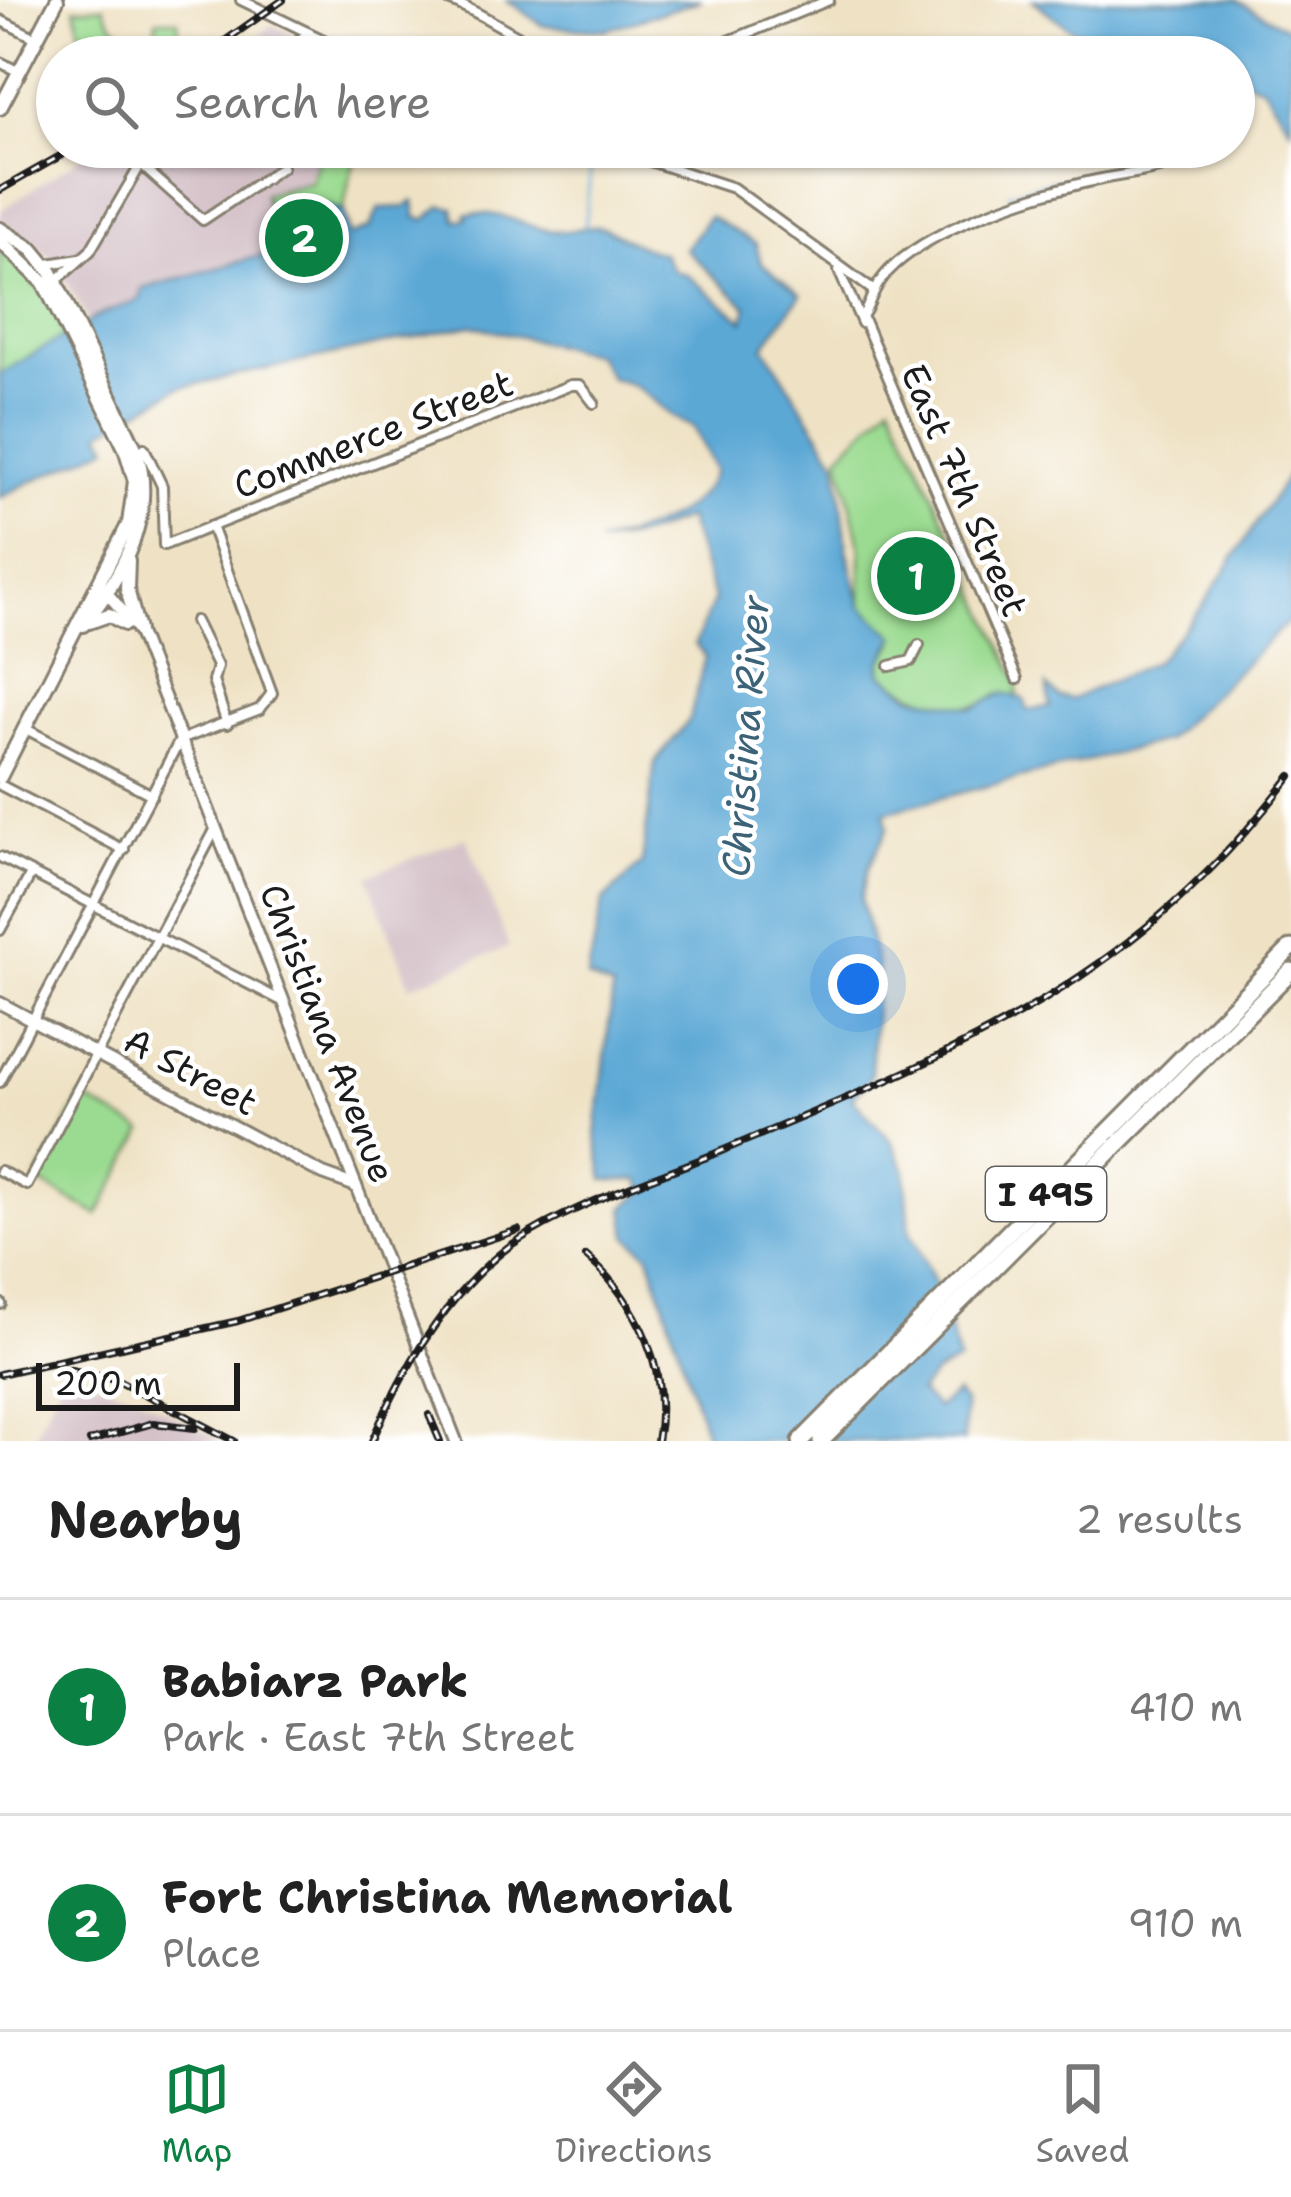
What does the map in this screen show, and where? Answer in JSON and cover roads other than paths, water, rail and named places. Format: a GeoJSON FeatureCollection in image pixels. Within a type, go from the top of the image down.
{"type":"FeatureCollection","features":[{"type":"Feature","properties":{"kind":"highway","name":"I 495"},"geometry":{"type":"LineString","coordinates":[[801,1441],[1291,948]]}},
{"type":"Feature","properties":{"kind":"highway","name":"I 495"},"geometry":{"type":"LineString","coordinates":[[821,1441],[1291,971]]}},
{"type":"Feature","properties":{"kind":"main road"},"geometry":{"type":"LineString","coordinates":[[38,36],[57,0]]}},
{"type":"Feature","properties":{"kind":"main road"},"geometry":{"type":"LineString","coordinates":[[0,108],[36,39]]}},
{"type":"Feature","properties":{"kind":"main road"},"geometry":{"type":"LineString","coordinates":[[0,229],[45,263],[135,448],[140,485],[126,580],[132,627]]}},
{"type":"Feature","properties":{"kind":"main road"},"geometry":{"type":"LineString","coordinates":[[0,241],[54,285],[65,325],[140,485],[103,590]]}},
{"type":"Feature","properties":{"kind":"main road"},"geometry":{"type":"LineString","coordinates":[[0,781],[75,635],[134,539]]}},
{"type":"Feature","properties":{"kind":"main road","name":"Christiana Avenue"},"geometry":{"type":"LineString","coordinates":[[103,590],[132,627],[180,740],[456,1441]]}},
{"type":"Feature","properties":{"kind":"main road"},"geometry":{"type":"LineString","coordinates":[[75,635],[99,616],[114,616],[132,627]]}},
{"type":"Feature","properties":{"kind":"main road","name":"A Street"},"geometry":{"type":"LineString","coordinates":[[0,1004],[322,1174],[356,1186]]}},
{"type":"Feature","properties":{"kind":"street"},"geometry":{"type":"LineString","coordinates":[[241,0],[315,36]]}},
{"type":"Feature","properties":{"kind":"street"},"geometry":{"type":"LineString","coordinates":[[448,0],[480,12],[515,36]]}},
{"type":"Feature","properties":{"kind":"street"},"geometry":{"type":"LineString","coordinates":[[741,36],[829,0]]}},
{"type":"Feature","properties":{"kind":"street"},"geometry":{"type":"LineString","coordinates":[[0,20],[36,39]]}},
{"type":"Feature","properties":{"kind":"street"},"geometry":{"type":"LineString","coordinates":[[305,36],[309,33]]}},
{"type":"Feature","properties":{"kind":"street"},"geometry":{"type":"LineString","coordinates":[[0,62],[19,72]]}},
{"type":"Feature","properties":{"kind":"street"},"geometry":{"type":"LineString","coordinates":[[54,285],[90,251],[137,168]]}},
{"type":"Feature","properties":{"kind":"street"},"geometry":{"type":"LineString","coordinates":[[149,168],[203,220],[281,168]]}},
{"type":"Feature","properties":{"kind":"street","name":"East 7th Street"},"geometry":{"type":"LineString","coordinates":[[672,168],[728,186],[874,291]]}},
{"type":"Feature","properties":{"kind":"street"},"geometry":{"type":"LineString","coordinates":[[863,323],[874,291],[904,262],[1001,205],[1158,168]]}},
{"type":"Feature","properties":{"kind":"street"},"geometry":{"type":"LineString","coordinates":[[45,263],[65,266],[90,251]]}},
{"type":"Feature","properties":{"kind":"street","name":"East 7th Street"},"geometry":{"type":"LineString","coordinates":[[838,269],[1017,679]]}},
{"type":"Feature","properties":{"kind":"street","name":"Commerce Street"},"geometry":{"type":"LineString","coordinates":[[144,448],[162,486],[164,544],[571,385],[580,385],[595,404]]}},
{"type":"Feature","properties":{"kind":"street"},"geometry":{"type":"LineString","coordinates":[[0,1082],[180,740],[264,707],[272,693],[211,526]]}},
{"type":"Feature","properties":{"kind":"street"},"geometry":{"type":"LineString","coordinates":[[195,621],[217,666],[213,681],[226,724]]}},
{"type":"Feature","properties":{"kind":"street"},"geometry":{"type":"LineString","coordinates":[[890,666],[911,661],[919,645]]}},
{"type":"Feature","properties":{"kind":"street"},"geometry":{"type":"LineString","coordinates":[[26,728],[152,794]]}},
{"type":"Feature","properties":{"kind":"street"},"geometry":{"type":"LineString","coordinates":[[0,781],[124,850]]}},
{"type":"Feature","properties":{"kind":"street"},"geometry":{"type":"LineString","coordinates":[[0,1171],[27,1185],[215,829]]}},
{"type":"Feature","properties":{"kind":"street"},"geometry":{"type":"LineString","coordinates":[[0,857],[284,1002]]}},
{"type":"Feature","properties":{"kind":"street"},"geometry":{"type":"LineString","coordinates":[[0,930],[31,874]]}},
{"type":"Feature","properties":{"kind":"water"},"geometry":{"type":"Polygon","coordinates":[[[507,0],[702,0],[606,30],[543,26],[507,0]]]}},
{"type":"Feature","properties":{"kind":"water"},"geometry":{"type":"Polygon","coordinates":[[[1033,0],[1236,0],[1291,30],[1291,129],[1262,86],[1255,84],[1255,36],[1085,36],[1033,0]]]}},
{"type":"Feature","properties":{"kind":"water","name":"Christina River"},"geometry":{"type":"Polygon","coordinates":[[[414,201],[416,217],[425,220],[441,206],[454,208],[456,220],[481,213],[554,231],[602,228],[663,253],[674,271],[686,274],[744,321],[747,307],[685,249],[709,216],[756,244],[761,263],[801,295],[764,346],[837,462],[847,549],[861,605],[896,637],[881,662],[881,673],[912,696],[973,708],[1004,693],[1024,699],[1028,710],[1050,707],[1047,686],[1059,697],[1072,699],[1156,661],[1201,608],[1291,470],[1291,619],[1165,741],[885,812],[888,828],[868,868],[861,899],[877,966],[871,1077],[852,1098],[893,1143],[905,1170],[910,1232],[938,1290],[959,1361],[936,1373],[919,1392],[937,1408],[956,1393],[964,1402],[964,1441],[708,1441],[649,1255],[628,1236],[624,1208],[644,1192],[640,1180],[604,1180],[596,1134],[613,989],[587,978],[603,901],[642,863],[655,762],[690,719],[705,656],[695,644],[714,599],[687,518],[642,536],[597,544],[665,520],[706,487],[715,471],[693,427],[636,387],[611,379],[596,355],[471,325],[178,388],[101,432],[109,446],[0,498],[0,374],[98,316],[140,299],[142,289],[260,256],[278,258],[278,250],[312,247],[321,204],[343,211],[349,236],[370,228],[379,208],[405,207],[414,201]]]}},
{"type":"Feature","properties":{"kind":"waterway"},"geometry":{"type":"LineString","coordinates":[[585,226],[591,168]]}},
{"type":"Feature","properties":{"kind":"waterway"},"geometry":{"type":"LineString","coordinates":[[1074,176],[1111,168]]}},
{"type":"Feature","properties":{"kind":"waterway"},"geometry":{"type":"LineString","coordinates":[[1008,194],[1057,179]]}},
{"type":"Feature","properties":{"kind":"railway"},"geometry":{"type":"LineString","coordinates":[[232,36],[283,0]]}},
{"type":"Feature","properties":{"kind":"railway"},"geometry":{"type":"LineString","coordinates":[[0,190],[39,168]]}},
{"type":"Feature","properties":{"kind":"railway"},"geometry":{"type":"LineString","coordinates":[[372,1441],[429,1334],[467,1286],[511,1245],[586,1205],[885,1081],[1033,1006],[1101,962],[1167,910],[1230,849],[1291,776]]}},
{"type":"Feature","properties":{"kind":"railway"},"geometry":{"type":"LineString","coordinates":[[0,1374],[238,1321],[518,1230]]}},
{"type":"Feature","properties":{"kind":"railway"},"geometry":{"type":"LineString","coordinates":[[586,1256],[621,1294],[646,1340],[659,1389],[657,1441]]}},
{"type":"Feature","properties":{"kind":"railway"},"geometry":{"type":"LineString","coordinates":[[66,1369],[116,1379],[234,1441]]}},
{"type":"Feature","properties":{"kind":"railway"},"geometry":{"type":"LineString","coordinates":[[429,1415],[440,1441]]}},
{"type":"Feature","properties":{"kind":"railway"},"geometry":{"type":"LineString","coordinates":[[90,1441],[153,1423],[195,1428]]}},
{"type":"Feature","properties":{"kind":"place","name":"Fort Christina Memorial"},"geometry":{"type":"Point","coordinates":[304,238]}},
{"type":"Feature","properties":{"kind":"place","name":"Babiarz Park"},"geometry":{"type":"Point","coordinates":[916,576]}}]}
